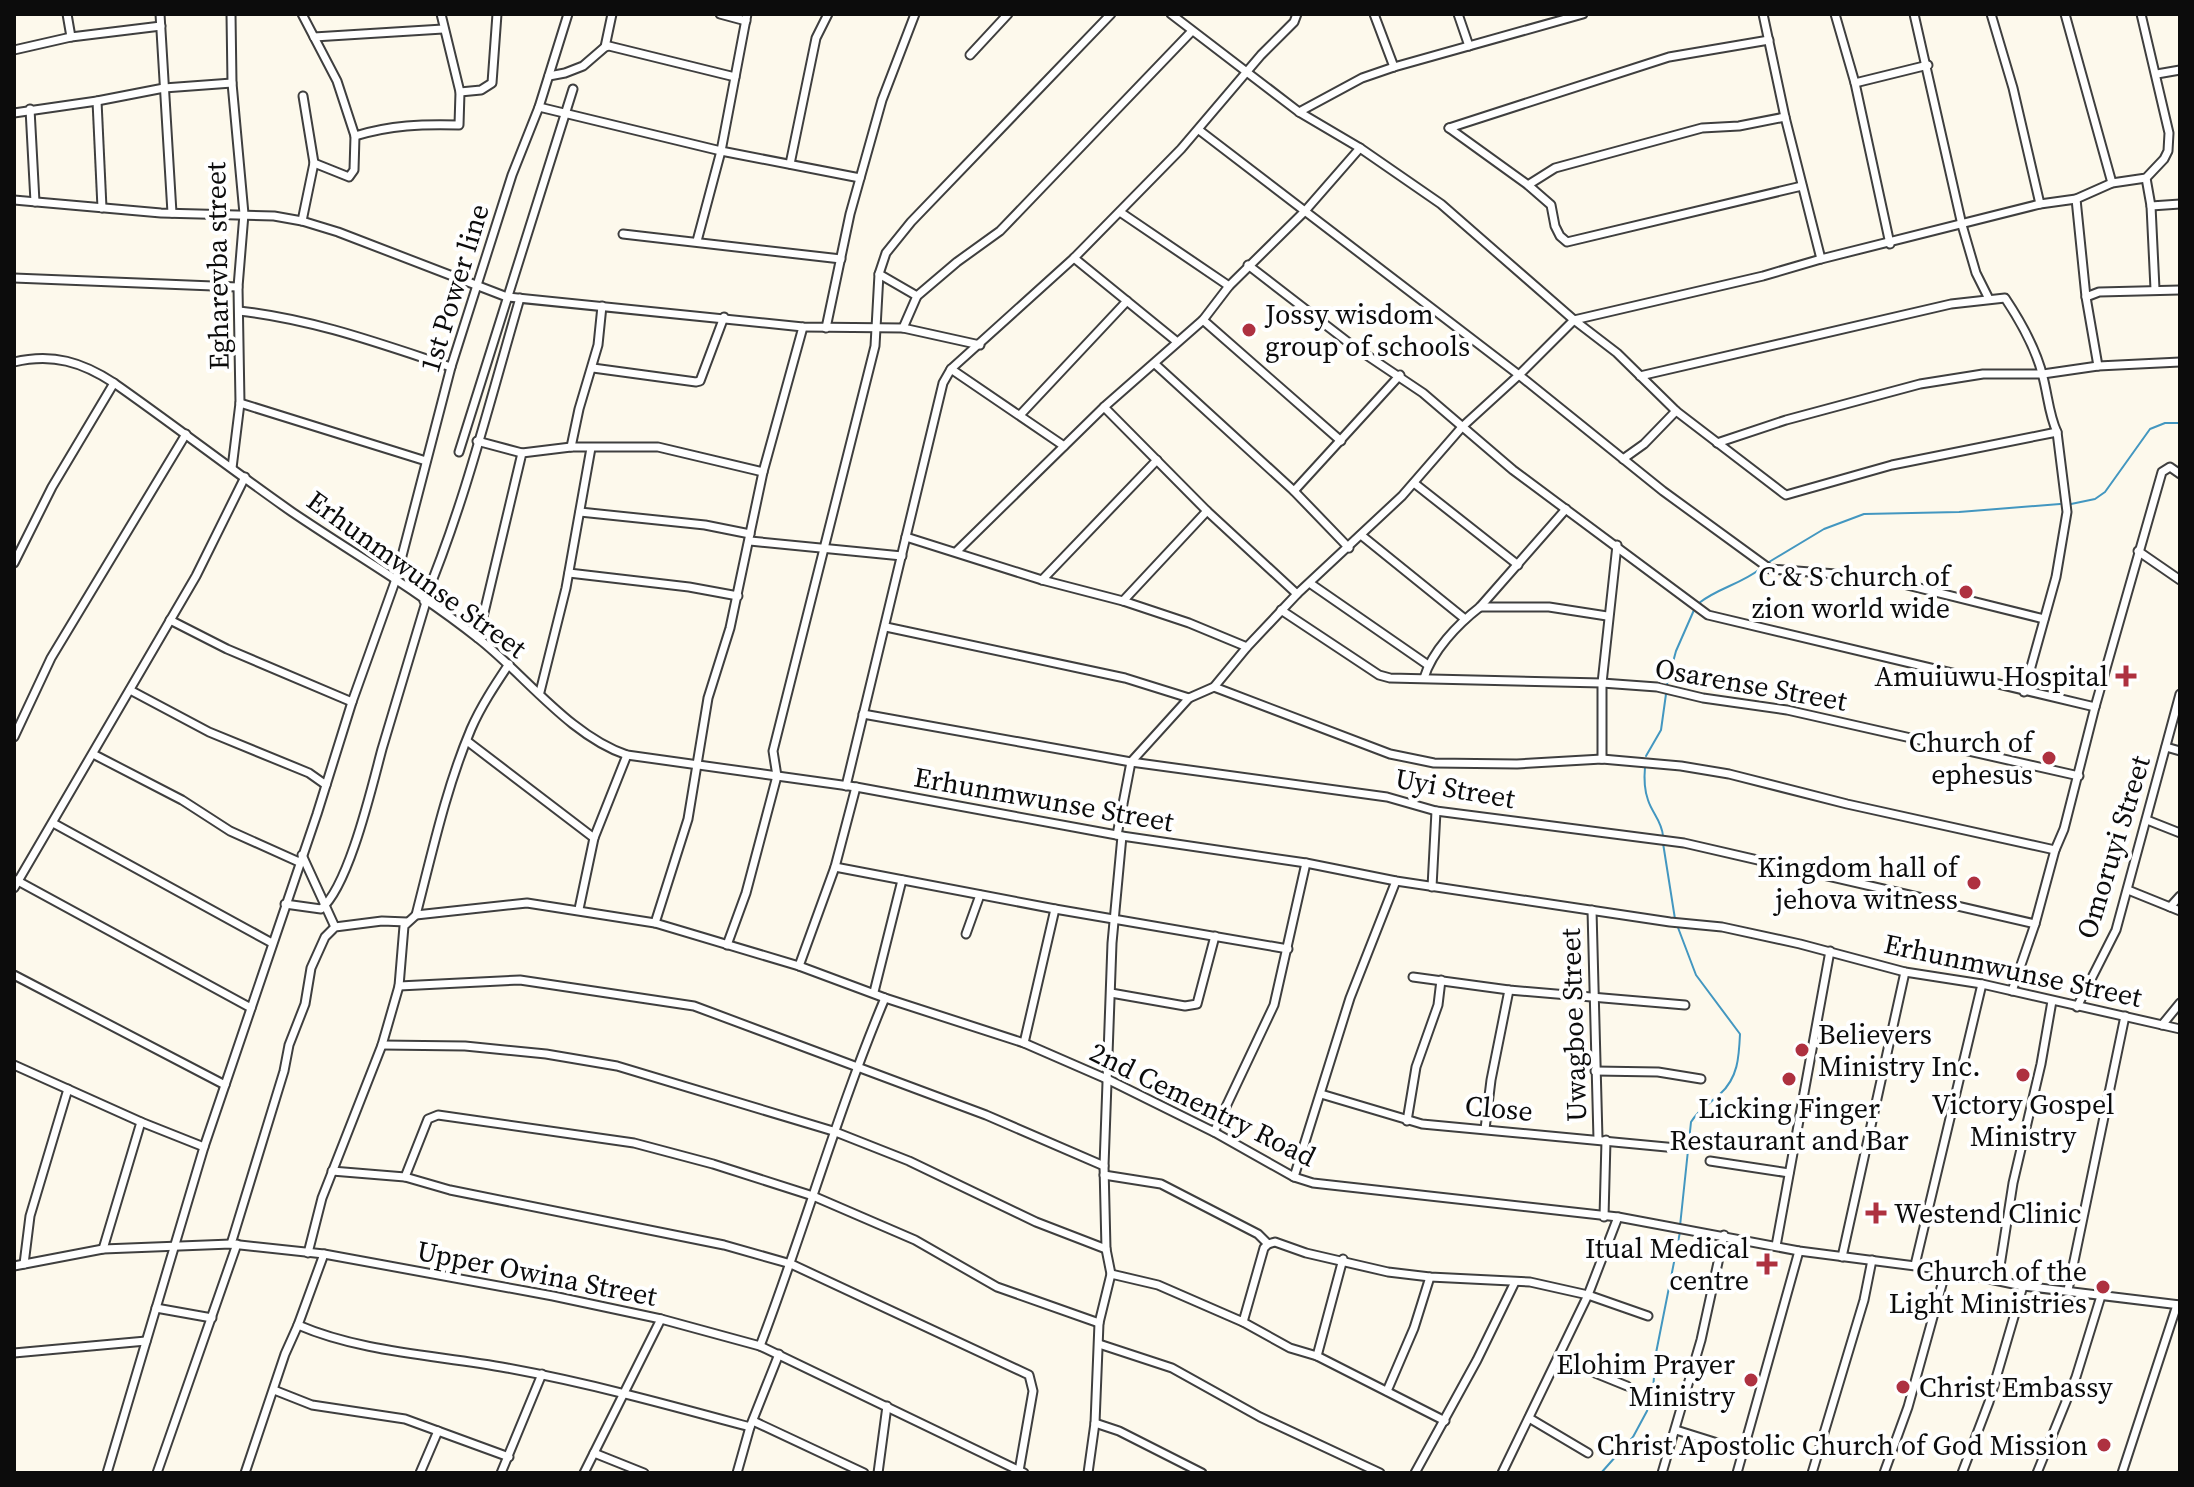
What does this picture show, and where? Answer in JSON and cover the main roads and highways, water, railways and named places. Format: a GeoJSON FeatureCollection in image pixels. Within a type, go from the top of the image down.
{"type":"FeatureCollection","features":[{"type":"Feature","properties":{"kind":"waterway"},"geometry":{"type":"LineString","coordinates":[[2071,504],[2095,499],[2105,492],[2150,429],[2165,423],[2180,423]]}},
{"type":"Feature","properties":{"kind":"waterway"},"geometry":{"type":"LineString","coordinates":[[1769,562],[1824,529],[1864,514],[1959,512],[2060,504]]}},
{"type":"Feature","properties":{"kind":"waterway"},"geometry":{"type":"LineString","coordinates":[[1699,603],[1760,569]]}},
{"type":"Feature","properties":{"kind":"waterway"},"geometry":{"type":"LineString","coordinates":[[1667,684],[1676,651],[1694,610]]}},
{"type":"Feature","properties":{"kind":"waterway"},"geometry":{"type":"LineString","coordinates":[[1646,756],[1661,730],[1666,694]]}},
{"type":"Feature","properties":{"kind":"waterway"},"geometry":{"type":"LineString","coordinates":[[1645,767],[1647,796],[1663,836]]}},
{"type":"Feature","properties":{"kind":"waterway"},"geometry":{"type":"LineString","coordinates":[[1663,843],[1675,919]]}},
{"type":"Feature","properties":{"kind":"waterway"},"geometry":{"type":"LineString","coordinates":[[1677,925],[1696,975],[1740,1034],[1738,1059],[1731,1081],[1691,1122],[1680,1226]]}},
{"type":"Feature","properties":{"kind":"waterway"},"geometry":{"type":"LineString","coordinates":[[1601,1473],[1633,1437],[1647,1411],[1680,1232]]}},
{"type":"Feature","properties":{"kind":"place","name":"Jossy wisdom group of schools"},"geometry":{"type":"Point","coordinates":[1249,330]}},
{"type":"Feature","properties":{"kind":"place","name":"C & S church of zion world wide"},"geometry":{"type":"Point","coordinates":[1966,592]}},
{"type":"Feature","properties":{"kind":"place","name":"Amuiuwu Hospital"},"geometry":{"type":"Point","coordinates":[2126,676]}},
{"type":"Feature","properties":{"kind":"place","name":"Church of ephesus"},"geometry":{"type":"Point","coordinates":[2049,758]}},
{"type":"Feature","properties":{"kind":"place","name":"Kingdom hall of jehova witness"},"geometry":{"type":"Point","coordinates":[1974,883]}},
{"type":"Feature","properties":{"kind":"place","name":"Believers Ministry Inc."},"geometry":{"type":"Point","coordinates":[1802,1050]}},
{"type":"Feature","properties":{"kind":"place","name":"Victory Gospel Ministry"},"geometry":{"type":"Point","coordinates":[2023,1075]}},
{"type":"Feature","properties":{"kind":"place","name":"Licking Finger Restaurant and Bar"},"geometry":{"type":"Point","coordinates":[1789,1079]}},
{"type":"Feature","properties":{"kind":"place","name":"Westend Clinic"},"geometry":{"type":"Point","coordinates":[1876,1213]}},
{"type":"Feature","properties":{"kind":"place","name":"Itual Medical centre"},"geometry":{"type":"Point","coordinates":[1767,1264]}},
{"type":"Feature","properties":{"kind":"place","name":"Church of the Light Ministries"},"geometry":{"type":"Point","coordinates":[2103,1287]}},
{"type":"Feature","properties":{"kind":"place","name":"Elohim Prayer Ministry"},"geometry":{"type":"Point","coordinates":[1751,1380]}},
{"type":"Feature","properties":{"kind":"place","name":"Christ Embassy"},"geometry":{"type":"Point","coordinates":[1903,1387]}},
{"type":"Feature","properties":{"kind":"place","name":"Christ Apostolic Church of God Mission"},"geometry":{"type":"Point","coordinates":[2104,1445]}}]}
